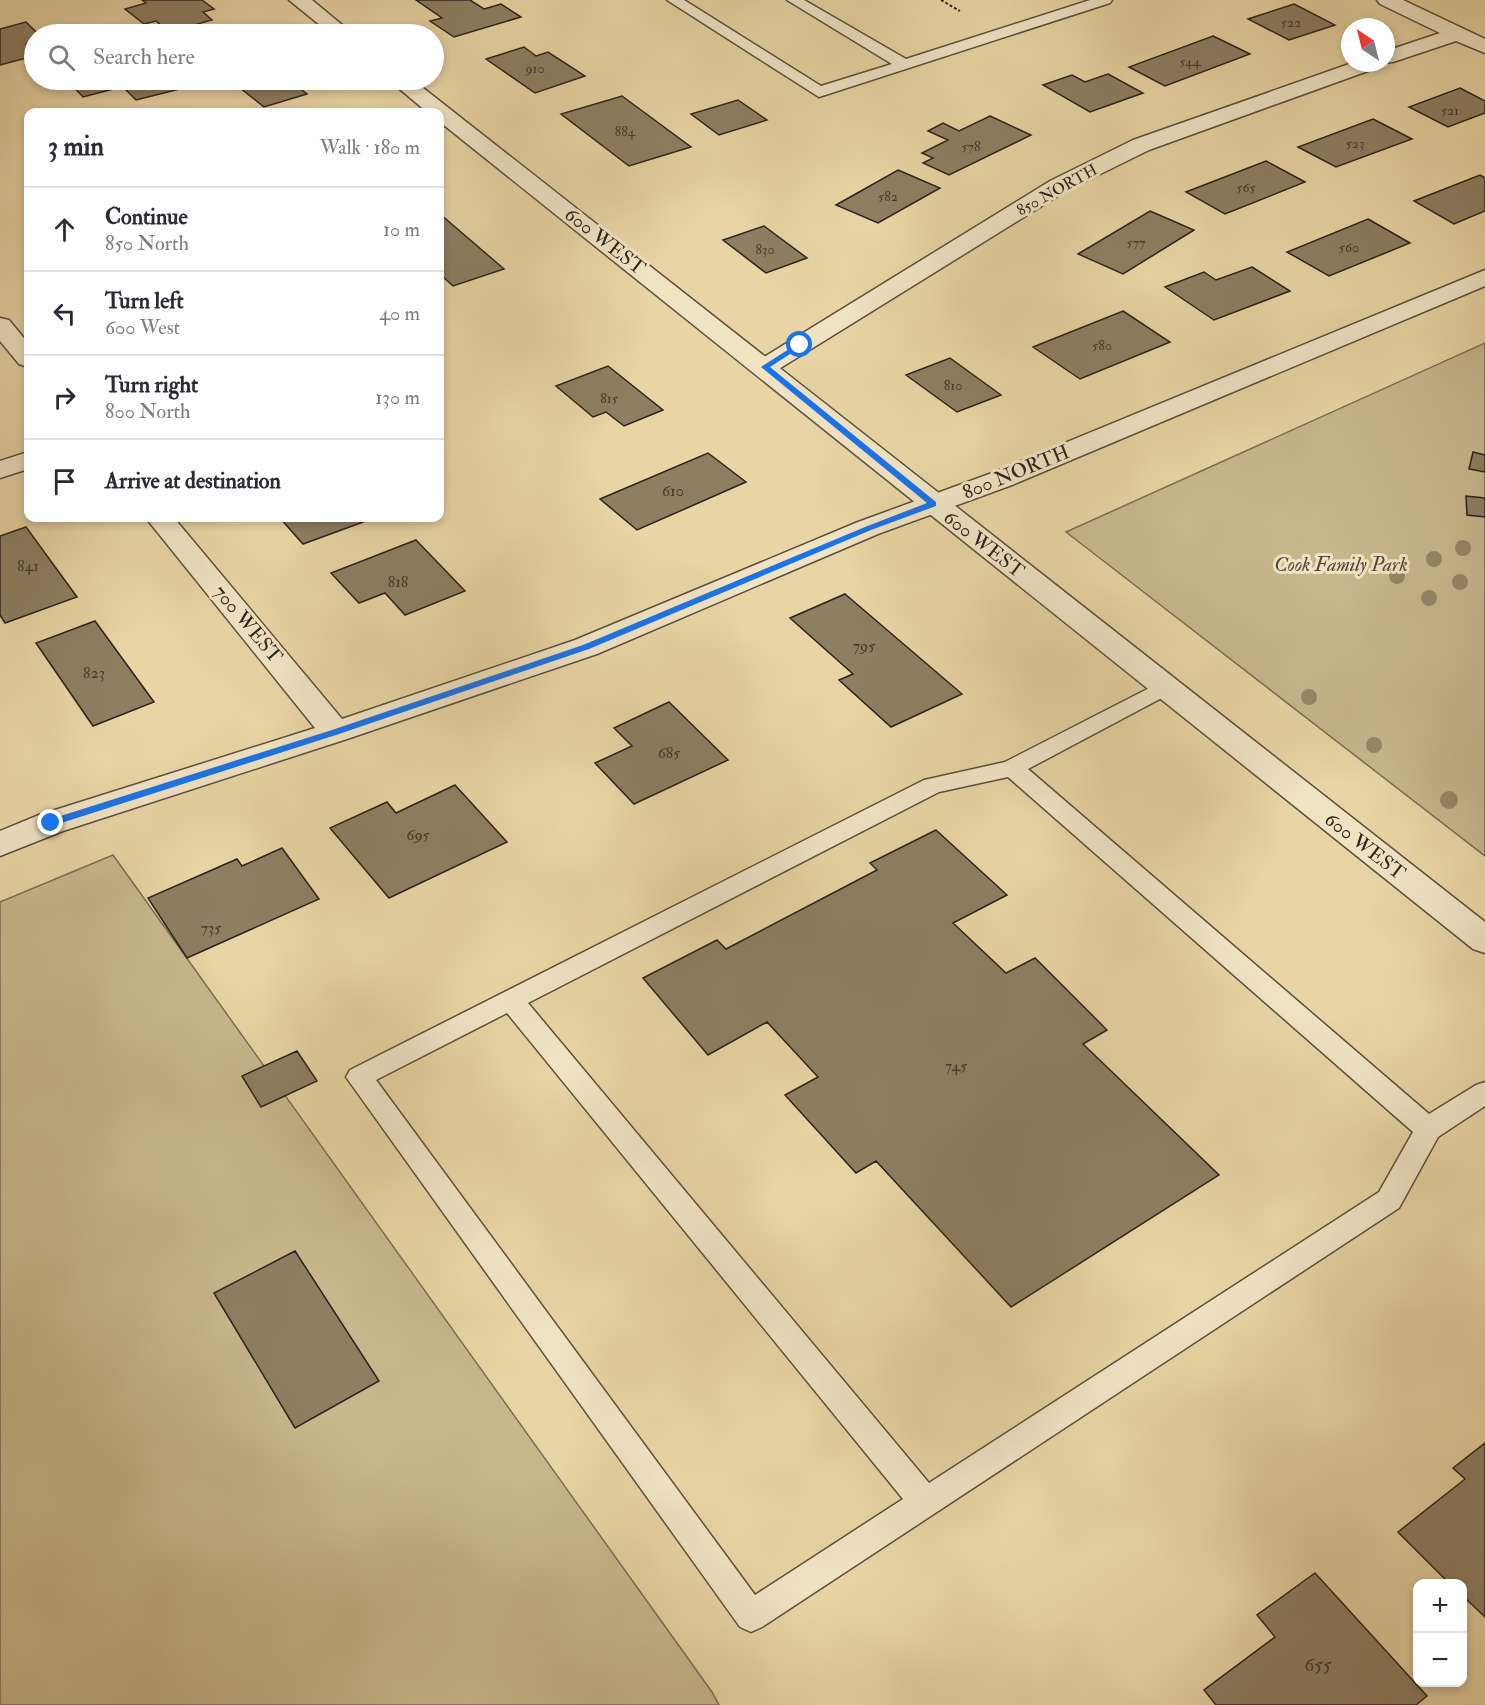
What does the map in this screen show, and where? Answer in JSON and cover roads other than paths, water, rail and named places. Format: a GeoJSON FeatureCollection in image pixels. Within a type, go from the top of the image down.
{"type":"FeatureCollection","features":[{"type":"Feature","properties":{"kind":"street"},"geometry":{"type":"LineString","coordinates":[[299,0],[330,24]]}},
{"type":"Feature","properties":{"kind":"street"},"geometry":{"type":"LineString","coordinates":[[1387,0],[1485,47]]}},
{"type":"Feature","properties":{"kind":"street"},"geometry":{"type":"LineString","coordinates":[[1395,55],[1457,34]]}},
{"type":"Feature","properties":{"kind":"street","name":"850 NORTH"},"geometry":{"type":"LineString","coordinates":[[765,367],[1058,186],[1141,146],[1347,72]]}},
{"type":"Feature","properties":{"kind":"street","name":"600 WEST"},"geometry":{"type":"LineString","coordinates":[[413,90],[436,108]]}},
{"type":"Feature","properties":{"kind":"street","name":"600 WEST"},"geometry":{"type":"LineString","coordinates":[[444,115],[1485,940]]}},
{"type":"Feature","properties":{"kind":"street","name":"800 NORTH"},"geometry":{"type":"LineString","coordinates":[[0,844],[51,823],[336,732],[586,647],[868,528],[1002,479],[1485,277]]}},
{"type":"Feature","properties":{"kind":"street"},"geometry":{"type":"LineString","coordinates":[[0,325],[24,354]]}},
{"type":"Feature","properties":{"kind":"street"},"geometry":{"type":"LineString","coordinates":[[0,470],[24,461]]}},
{"type":"Feature","properties":{"kind":"street","name":"700 WEST"},"geometry":{"type":"LineString","coordinates":[[163,522],[336,732]]}},
{"type":"Feature","properties":{"kind":"lane"},"geometry":{"type":"LineString","coordinates":[[674,0],[819,92],[1105,0]]}},
{"type":"Feature","properties":{"kind":"lane"},"geometry":{"type":"LineString","coordinates":[[794,0],[903,64]]}},
{"type":"Feature","properties":{"kind":"lane"},"geometry":{"type":"LineString","coordinates":[[1165,687],[1012,768],[932,786],[359,1077],[751,1616],[1389,1200],[1428,1129],[1485,1092]]}},
{"type":"Feature","properties":{"kind":"lane"},"geometry":{"type":"LineString","coordinates":[[1012,768],[1428,1129]]}},
{"type":"Feature","properties":{"kind":"lane"},"geometry":{"type":"LineString","coordinates":[[512,1000],[925,1502]]}},
{"type":"Feature","properties":{"kind":"park label","name":"Cook Family Park"},"geometry":{"type":"Point","coordinates":[1341,564]}}]}
